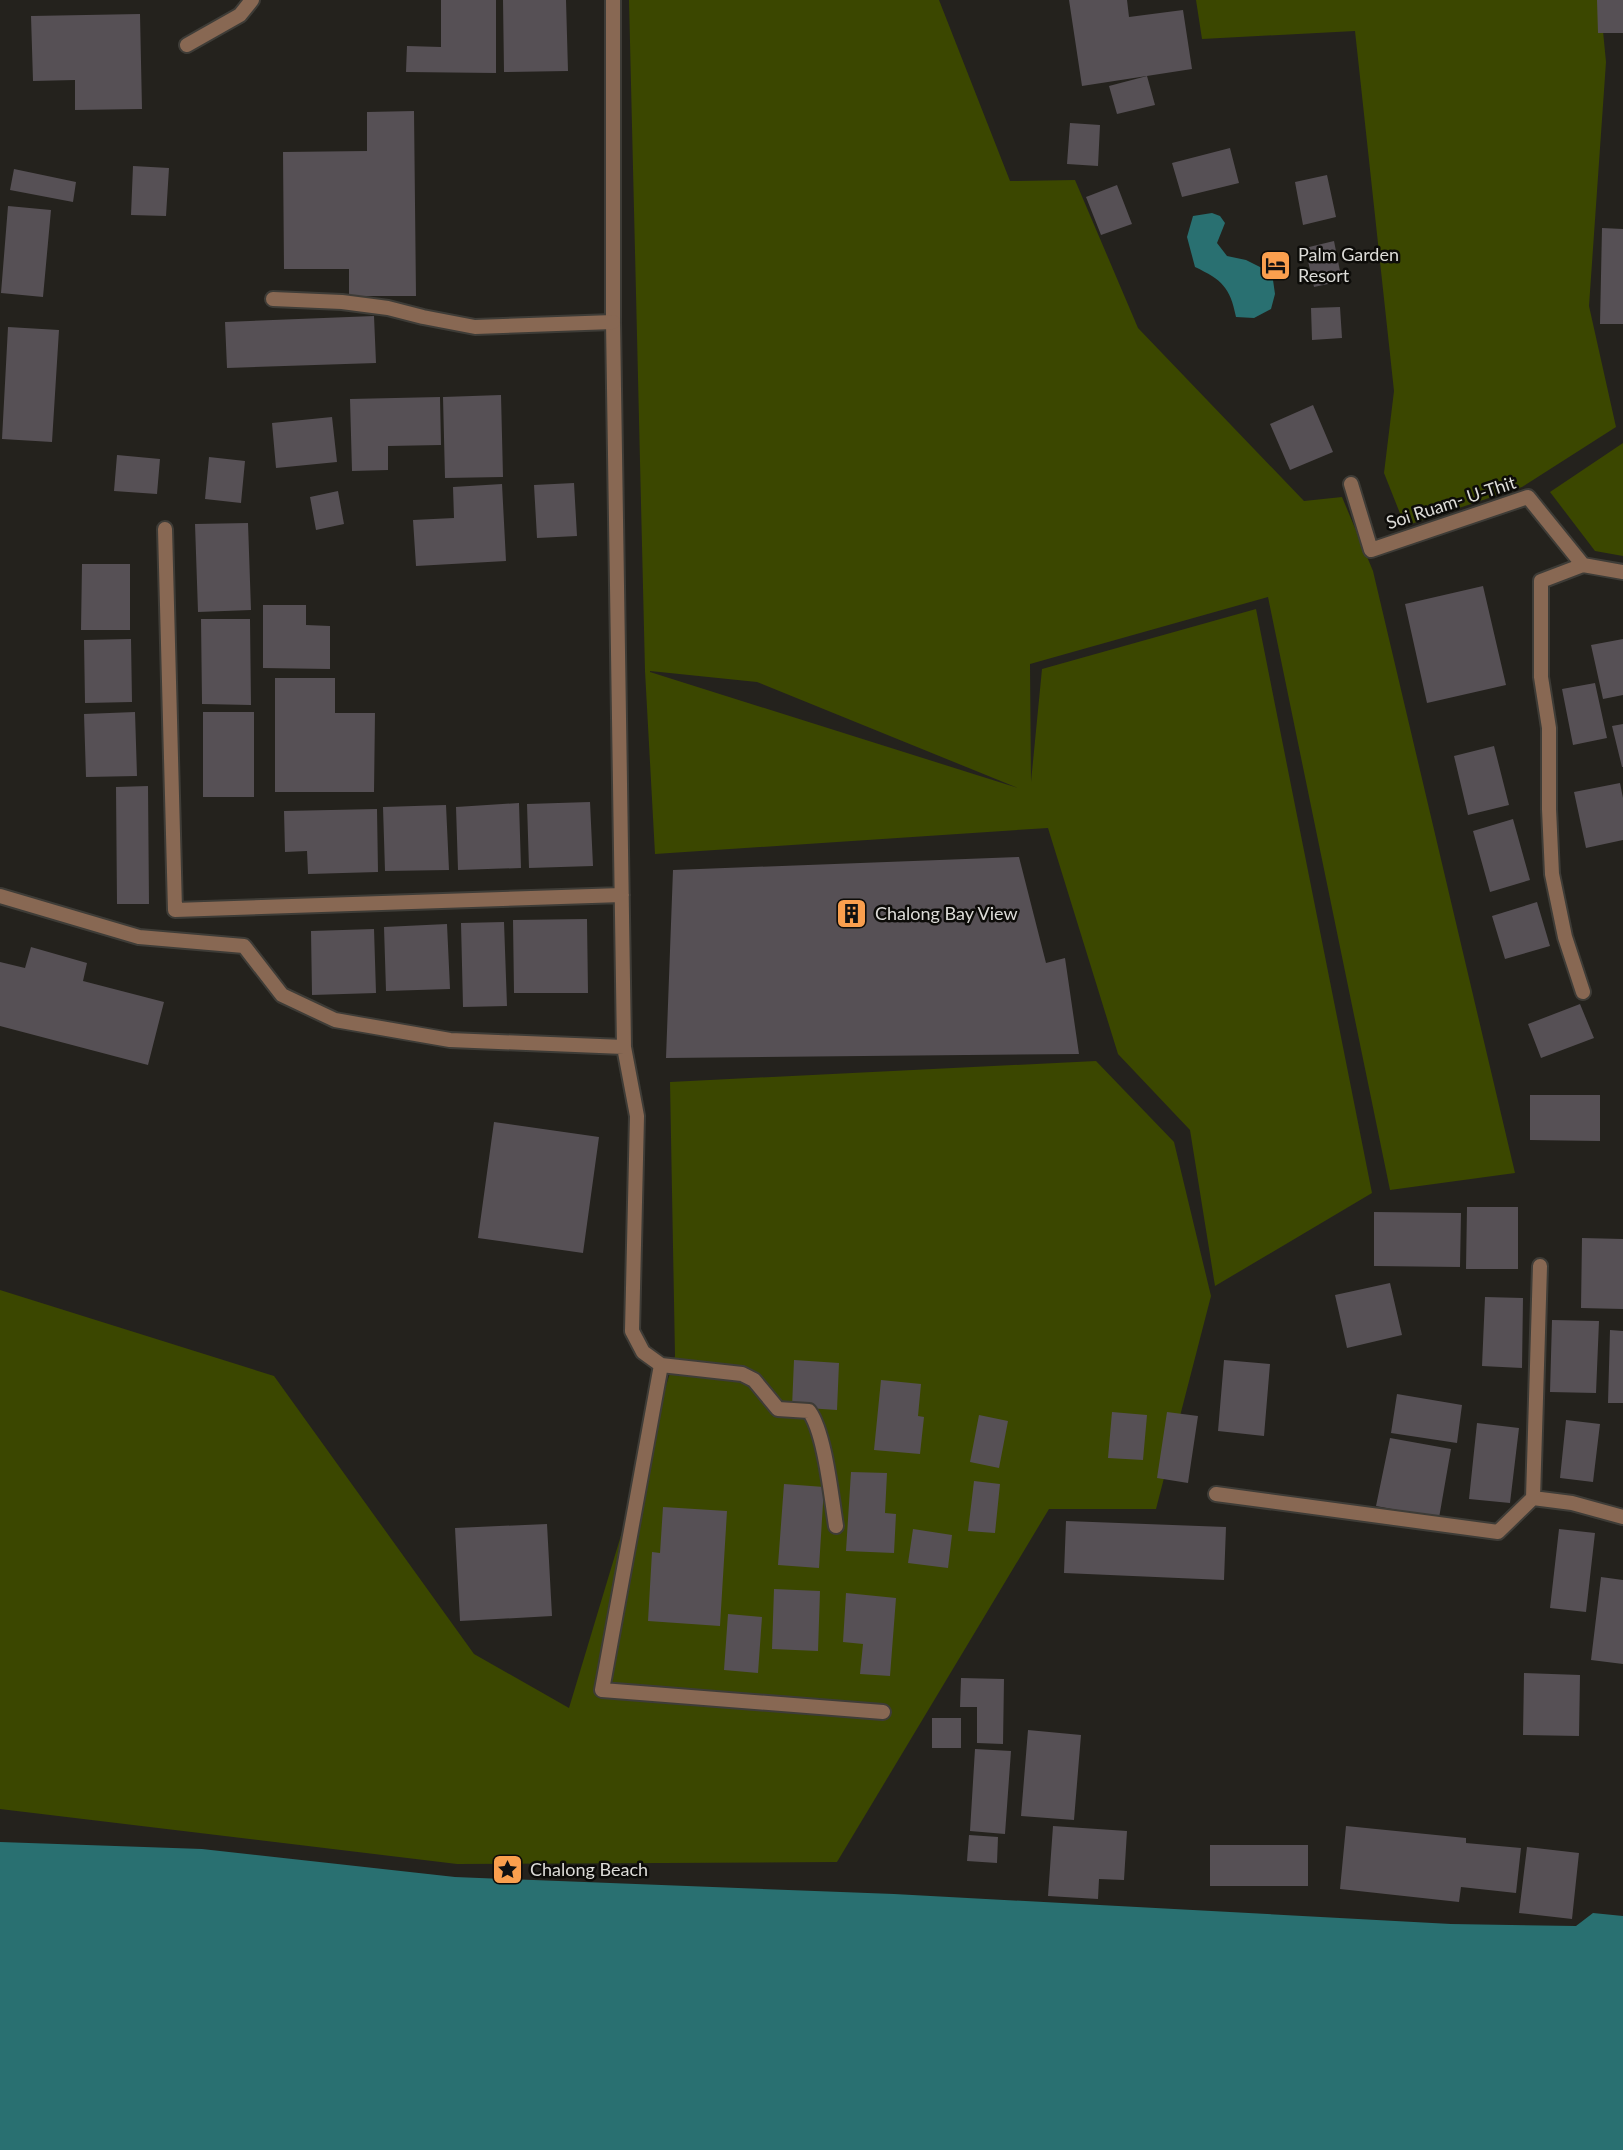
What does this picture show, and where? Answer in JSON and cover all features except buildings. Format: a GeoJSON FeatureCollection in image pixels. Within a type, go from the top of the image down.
{"type":"FeatureCollection","features":[{"type":"Feature","properties":{"kind":"street"},"geometry":{"type":"LineString","coordinates":[[187,45],[240,15],[252,0]]}},
{"type":"Feature","properties":{"kind":"street"},"geometry":{"type":"LineString","coordinates":[[613,0],[613,322],[624,1047],[637,1116],[632,1331],[643,1352],[661,1365],[743,1374],[754,1380],[778,1409],[809,1411],[820,1434],[836,1526]]}},
{"type":"Feature","properties":{"kind":"street"},"geometry":{"type":"LineString","coordinates":[[273,299],[342,302],[388,308],[475,327],[613,322]]}},
{"type":"Feature","properties":{"kind":"street","name":"Soi Ruam- U-Thit"},"geometry":{"type":"LineString","coordinates":[[1351,484],[1371,550],[1528,497],[1583,565]]}},
{"type":"Feature","properties":{"kind":"street"},"geometry":{"type":"LineString","coordinates":[[165,529],[175,910],[622,895]]}},
{"type":"Feature","properties":{"kind":"street"},"geometry":{"type":"LineString","coordinates":[[1583,992],[1565,937],[1552,874],[1549,728],[1541,677],[1541,581],[1583,565],[1623,572]]}},
{"type":"Feature","properties":{"kind":"street"},"geometry":{"type":"LineString","coordinates":[[0,896],[139,937],[244,946],[282,995],[335,1020],[450,1040],[624,1047]]}},
{"type":"Feature","properties":{"kind":"street"},"geometry":{"type":"LineString","coordinates":[[1216,1494],[1498,1532],[1533,1498],[1540,1266]]}},
{"type":"Feature","properties":{"kind":"street"},"geometry":{"type":"LineString","coordinates":[[661,1365],[601,1697],[883,1712]]}},
{"type":"Feature","properties":{"kind":"street"},"geometry":{"type":"LineString","coordinates":[[1533,1498],[1572,1503],[1623,1517]]}},
{"type":"Feature","properties":{"kind":"green space"},"geometry":{"type":"Polygon","coordinates":[[[629,0],[939,0],[1010,181],[1075,180],[1138,328],[1304,501],[1342,497],[1373,571],[1515,1173],[1390,1190],[1268,597],[1030,664],[1031,782],[1042,669],[1256,609],[1372,1193],[1215,1286],[1190,1130],[1118,1054],[1048,828],[655,854],[645,671],[629,0]],[[650,671],[1018,788],[757,682],[650,671]]]}},
{"type":"Feature","properties":{"kind":"green space"},"geometry":{"type":"Polygon","coordinates":[[[1196,0],[1600,0],[1606,62],[1589,306],[1616,427],[1522,487],[1405,526],[1384,473],[1394,391],[1355,31],[1202,39],[1196,0]]]}},
{"type":"Feature","properties":{"kind":"green space"},"geometry":{"type":"Polygon","coordinates":[[[1623,443],[1623,556],[1595,551],[1550,492],[1623,443]]]}},
{"type":"Feature","properties":{"kind":"green space"},"geometry":{"type":"Polygon","coordinates":[[[1096,1061],[1174,1142],[1211,1296],[1156,1509],[1049,1509],[837,1862],[457,1864],[0,1809],[0,1290],[274,1376],[474,1654],[569,1708],[675,1356],[670,1082],[1096,1061]]]}},
{"type":"Feature","properties":{"kind":"water"},"geometry":{"type":"Polygon","coordinates":[[[1212,213],[1220,216],[1225,223],[1217,243],[1227,256],[1246,260],[1272,273],[1275,294],[1271,309],[1254,318],[1236,317],[1228,291],[1212,276],[1195,267],[1187,237],[1193,216],[1212,213]]]}},
{"type":"Feature","properties":{"kind":"water"},"geometry":{"type":"Polygon","coordinates":[[[0,1842],[202,1849],[455,1877],[894,1894],[1451,1924],[1576,1926],[1593,1913],[1623,1916],[1623,2150],[0,2150],[0,1842]]]}},
{"type":"Feature","properties":{"kind":"place","name":"Palm Garden Resort"},"geometry":{"type":"Point","coordinates":[1275,265]}},
{"type":"Feature","properties":{"kind":"place","name":"Chalong Bay View"},"geometry":{"type":"Point","coordinates":[852,914]}},
{"type":"Feature","properties":{"kind":"place","name":"Chalong Beach"},"geometry":{"type":"Point","coordinates":[507,1870]}}]}
